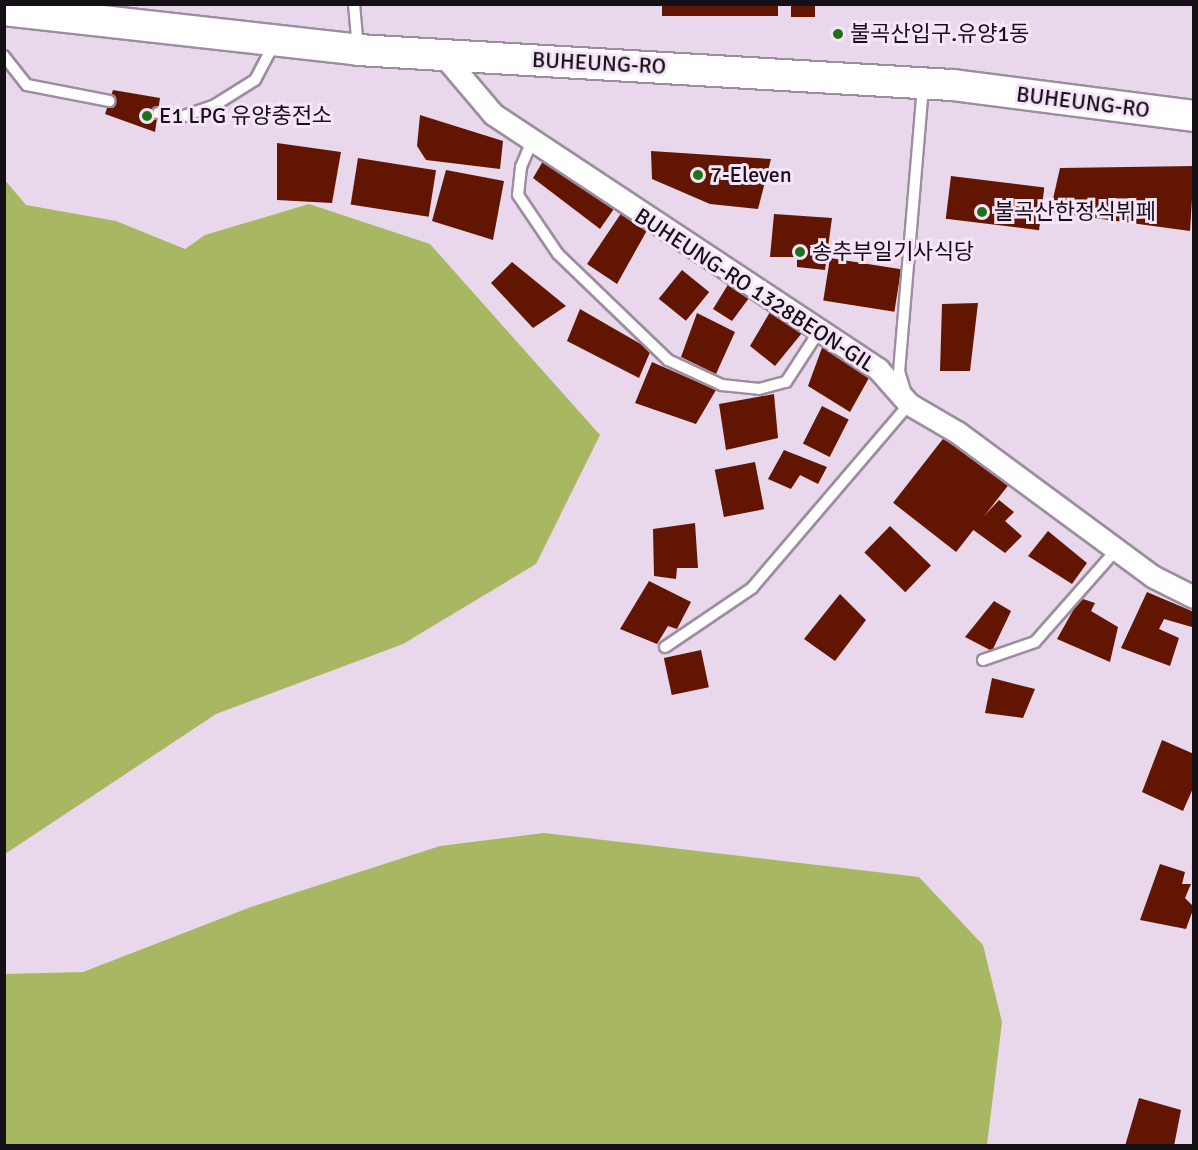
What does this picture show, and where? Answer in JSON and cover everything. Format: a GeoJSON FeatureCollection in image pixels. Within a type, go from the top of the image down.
{"type":"FeatureCollection","features":[{"type":"Feature","properties":{"kind":"main road","name":"BUHEUNG-RO"},"geometry":{"type":"LineString","coordinates":[[4,10],[277,39],[358,50],[923,83],[1194,116]]}},
{"type":"Feature","properties":{"kind":"street","name":"BUHEUNG-RO 1328BEON-GIL"},"geometry":{"type":"LineString","coordinates":[[443,55],[493,114],[818,333],[878,369],[909,404],[957,432],[1116,550],[1194,597]]}},
{"type":"Feature","properties":{"kind":"lane"},"geometry":{"type":"LineString","coordinates":[[354,4],[358,50]]}},
{"type":"Feature","properties":{"kind":"lane"},"geometry":{"type":"LineString","coordinates":[[158,113],[178,118],[255,80],[277,39]]}},
{"type":"Feature","properties":{"kind":"lane"},"geometry":{"type":"LineString","coordinates":[[4,56],[27,85],[109,100]]}},
{"type":"Feature","properties":{"kind":"lane"},"geometry":{"type":"LineString","coordinates":[[665,647],[752,588],[909,404],[899,372],[923,83]]}},
{"type":"Feature","properties":{"kind":"lane"},"geometry":{"type":"LineString","coordinates":[[532,141],[521,167],[518,195],[558,254],[668,360],[722,385],[759,389],[786,382],[818,333]]}},
{"type":"Feature","properties":{"kind":"lane"},"geometry":{"type":"LineString","coordinates":[[982,660],[1035,642],[1116,550]]}},
{"type":"Feature","properties":{"kind":"green space"},"geometry":{"type":"Polygon","coordinates":[[[4,179],[26,205],[116,221],[185,249],[205,235],[309,204],[430,244],[600,435],[536,564],[403,644],[216,714],[5,854],[4,179]]]}},
{"type":"Feature","properties":{"kind":"green space"},"geometry":{"type":"Polygon","coordinates":[[[544,833],[919,877],[983,945],[1002,1022],[987,1145],[5,1145],[5,974],[83,972],[251,907],[440,846],[544,833]]]}},
{"type":"Feature","properties":{"kind":"building"},"geometry":{"type":"Polygon","coordinates":[[[662,4],[778,4],[778,16],[662,16],[662,4]]]}},
{"type":"Feature","properties":{"kind":"building"},"geometry":{"type":"Polygon","coordinates":[[[791,4],[815,4],[815,17],[791,17],[791,4]]]}},
{"type":"Feature","properties":{"kind":"building"},"geometry":{"type":"Polygon","coordinates":[[[113,90],[160,98],[155,132],[105,114],[113,90]]]}},
{"type":"Feature","properties":{"kind":"building"},"geometry":{"type":"Polygon","coordinates":[[[420,115],[503,141],[500,169],[426,160],[417,146],[420,115]]]}},
{"type":"Feature","properties":{"kind":"building"},"geometry":{"type":"Polygon","coordinates":[[[277,143],[341,152],[332,203],[277,200],[277,143]]]}},
{"type":"Feature","properties":{"kind":"building"},"geometry":{"type":"Polygon","coordinates":[[[651,151],[771,159],[758,209],[710,204],[652,179],[651,151]]]}},
{"type":"Feature","properties":{"kind":"building"},"geometry":{"type":"Polygon","coordinates":[[[546,156],[618,203],[600,229],[533,178],[546,156]]]}},
{"type":"Feature","properties":{"kind":"building"},"geometry":{"type":"Polygon","coordinates":[[[358,158],[436,170],[429,217],[351,204],[358,158]]]}},
{"type":"Feature","properties":{"kind":"building"},"geometry":{"type":"Polygon","coordinates":[[[1194,166],[1190,231],[1050,212],[1060,168],[1194,166]]]}},
{"type":"Feature","properties":{"kind":"building"},"geometry":{"type":"Polygon","coordinates":[[[446,170],[504,181],[493,240],[432,221],[446,170]]]}},
{"type":"Feature","properties":{"kind":"building"},"geometry":{"type":"Polygon","coordinates":[[[951,176],[1044,187],[1039,230],[946,219],[951,176]]]}},
{"type":"Feature","properties":{"kind":"building"},"geometry":{"type":"Polygon","coordinates":[[[626,206],[650,225],[617,284],[587,264],[626,206]]]}},
{"type":"Feature","properties":{"kind":"building"},"geometry":{"type":"Polygon","coordinates":[[[774,214],[832,218],[825,270],[797,267],[797,257],[770,257],[774,214]]]}},
{"type":"Feature","properties":{"kind":"building"},"geometry":{"type":"Polygon","coordinates":[[[830,258],[901,269],[894,312],[823,300],[830,258]]]}},
{"type":"Feature","properties":{"kind":"building"},"geometry":{"type":"Polygon","coordinates":[[[512,262],[566,306],[533,328],[491,283],[512,262]]]}},
{"type":"Feature","properties":{"kind":"building"},"geometry":{"type":"Polygon","coordinates":[[[682,270],[709,292],[686,321],[659,299],[682,270]]]}},
{"type":"Feature","properties":{"kind":"building"},"geometry":{"type":"Polygon","coordinates":[[[729,283],[749,298],[732,321],[713,309],[729,283]]]}},
{"type":"Feature","properties":{"kind":"building"},"geometry":{"type":"Polygon","coordinates":[[[978,303],[970,371],[940,371],[942,304],[978,303]]]}},
{"type":"Feature","properties":{"kind":"building"},"geometry":{"type":"Polygon","coordinates":[[[580,309],[651,350],[639,378],[567,341],[580,309]]]}},
{"type":"Feature","properties":{"kind":"building"},"geometry":{"type":"Polygon","coordinates":[[[770,312],[802,333],[775,366],[750,346],[770,312]]]}},
{"type":"Feature","properties":{"kind":"building"},"geometry":{"type":"Polygon","coordinates":[[[697,313],[735,332],[716,374],[681,357],[697,313]]]}},
{"type":"Feature","properties":{"kind":"building"},"geometry":{"type":"Polygon","coordinates":[[[823,345],[870,376],[850,412],[808,386],[823,345]]]}},
{"type":"Feature","properties":{"kind":"building"},"geometry":{"type":"Polygon","coordinates":[[[652,362],[716,390],[696,424],[635,403],[652,362]]]}},
{"type":"Feature","properties":{"kind":"building"},"geometry":{"type":"Polygon","coordinates":[[[774,394],[778,438],[726,450],[719,404],[774,394]]]}},
{"type":"Feature","properties":{"kind":"building"},"geometry":{"type":"Polygon","coordinates":[[[822,406],[849,420],[830,457],[803,443],[822,406]]]}},
{"type":"Feature","properties":{"kind":"building"},"geometry":{"type":"Polygon","coordinates":[[[946,435],[1009,484],[956,552],[893,503],[946,435]]]}},
{"type":"Feature","properties":{"kind":"building"},"geometry":{"type":"Polygon","coordinates":[[[784,450],[827,467],[818,484],[800,475],[791,489],[768,479],[784,450]]]}},
{"type":"Feature","properties":{"kind":"building"},"geometry":{"type":"Polygon","coordinates":[[[755,462],[764,509],[724,517],[715,470],[755,462]]]}},
{"type":"Feature","properties":{"kind":"building"},"geometry":{"type":"Polygon","coordinates":[[[999,500],[1014,512],[1005,521],[1022,536],[1005,553],[972,529],[999,500]]]}},
{"type":"Feature","properties":{"kind":"building"},"geometry":{"type":"Polygon","coordinates":[[[695,523],[698,568],[677,568],[676,579],[654,576],[653,529],[695,523]]]}},
{"type":"Feature","properties":{"kind":"building"},"geometry":{"type":"Polygon","coordinates":[[[890,526],[931,566],[905,592],[864,553],[890,526]]]}},
{"type":"Feature","properties":{"kind":"building"},"geometry":{"type":"Polygon","coordinates":[[[1048,531],[1087,563],[1072,584],[1028,556],[1048,531]]]}},
{"type":"Feature","properties":{"kind":"building"},"geometry":{"type":"Polygon","coordinates":[[[649,581],[691,602],[677,629],[668,626],[657,644],[620,629],[649,581]]]}},
{"type":"Feature","properties":{"kind":"building"},"geometry":{"type":"Polygon","coordinates":[[[1147,592],[1194,612],[1192,627],[1164,619],[1159,629],[1179,638],[1170,666],[1121,648],[1147,592]]]}},
{"type":"Feature","properties":{"kind":"building"},"geometry":{"type":"Polygon","coordinates":[[[840,594],[866,620],[835,661],[804,639],[840,594]]]}},
{"type":"Feature","properties":{"kind":"building"},"geometry":{"type":"Polygon","coordinates":[[[1080,598],[1095,603],[1091,611],[1118,627],[1110,662],[1057,639],[1080,598]]]}},
{"type":"Feature","properties":{"kind":"building"},"geometry":{"type":"Polygon","coordinates":[[[994,601],[1011,611],[992,651],[965,637],[994,601]]]}},
{"type":"Feature","properties":{"kind":"building"},"geometry":{"type":"Polygon","coordinates":[[[701,650],[709,687],[672,695],[664,658],[701,650]]]}},
{"type":"Feature","properties":{"kind":"building"},"geometry":{"type":"Polygon","coordinates":[[[992,678],[1035,689],[1023,718],[985,713],[992,678]]]}},
{"type":"Feature","properties":{"kind":"building"},"geometry":{"type":"Polygon","coordinates":[[[1162,740],[1194,754],[1194,786],[1183,811],[1142,792],[1162,740]]]}},
{"type":"Feature","properties":{"kind":"building"},"geometry":{"type":"Polygon","coordinates":[[[1160,864],[1185,872],[1182,884],[1191,884],[1185,898],[1194,907],[1186,929],[1140,920],[1160,864]]]}},
{"type":"Feature","properties":{"kind":"building"},"geometry":{"type":"Polygon","coordinates":[[[1139,1098],[1181,1110],[1174,1146],[1125,1146],[1139,1098]]]}},
{"type":"Feature","properties":{"kind":"place","name":"불곡산입구.유양1동"},"geometry":{"type":"Point","coordinates":[838,34]}},
{"type":"Feature","properties":{"kind":"place","name":"E1 LPG 유양충전소"},"geometry":{"type":"Point","coordinates":[147,116]}},
{"type":"Feature","properties":{"kind":"place","name":"7-Eleven"},"geometry":{"type":"Point","coordinates":[698,175]}},
{"type":"Feature","properties":{"kind":"place","name":"불곡산한정식뷔페"},"geometry":{"type":"Point","coordinates":[982,212]}},
{"type":"Feature","properties":{"kind":"place","name":"송추부일기사식당"},"geometry":{"type":"Point","coordinates":[800,252]}}]}
